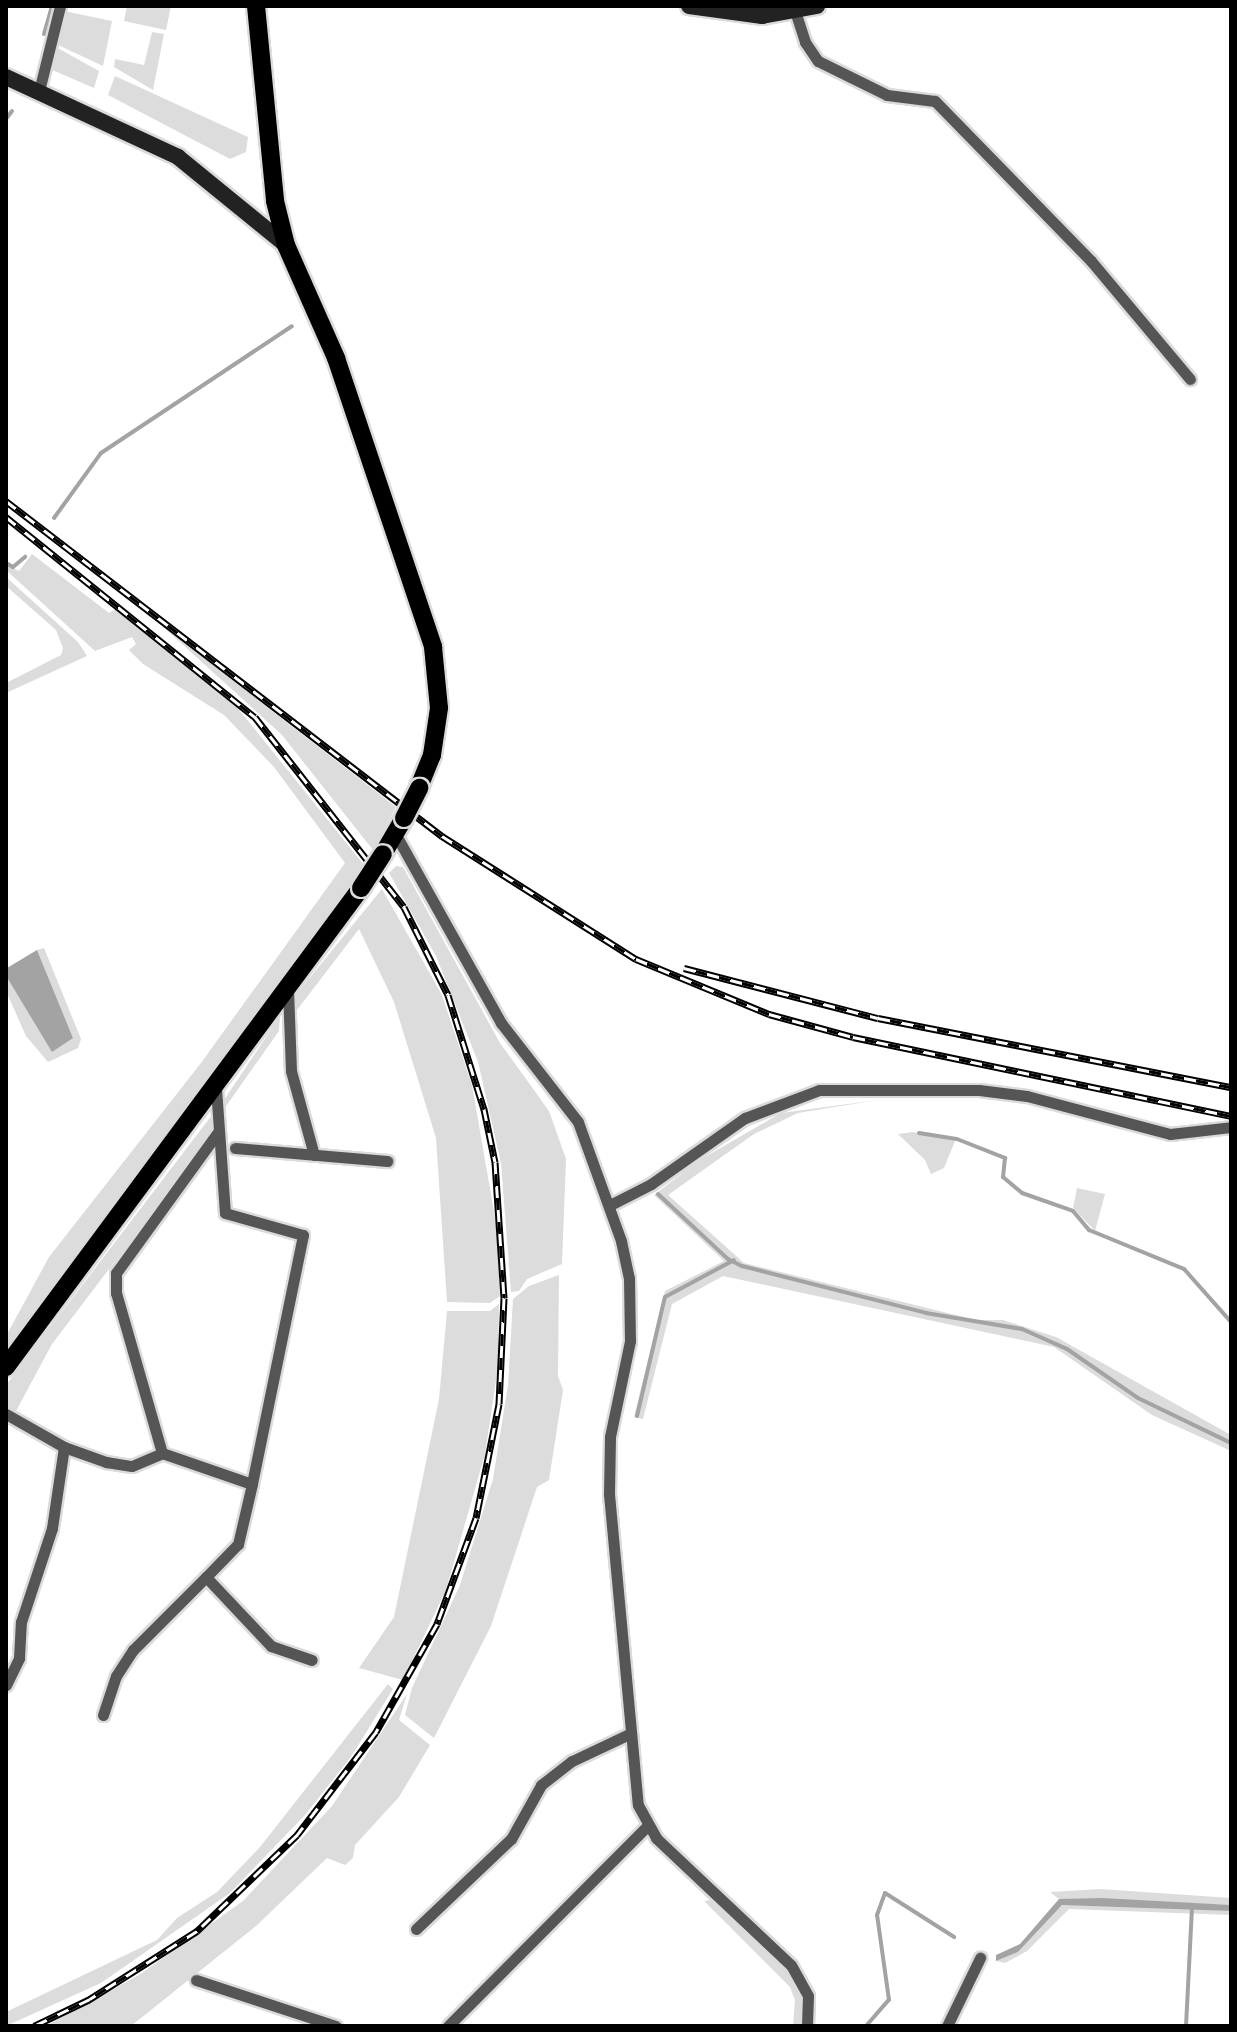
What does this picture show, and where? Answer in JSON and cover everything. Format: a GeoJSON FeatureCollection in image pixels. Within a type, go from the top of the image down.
{"type":"FeatureCollection","features":[{"type":"Feature","properties":{"kind":"main road"},"geometry":{"type":"LineString","coordinates":[[6,1367],[216,1088],[361,888],[400,826],[432,755],[439,708],[433,647],[336,358],[286,245],[275,201],[256,6]]}},
{"type":"Feature","properties":{"kind":"main road"},"geometry":{"type":"LineString","coordinates":[[689,6],[732,15],[795,11],[817,6]]}},
{"type":"Feature","properties":{"kind":"main road"},"geometry":{"type":"LineString","coordinates":[[6,77],[178,157],[286,245]]}},
{"type":"Feature","properties":{"kind":"street"},"geometry":{"type":"LineString","coordinates":[[39,91],[60,6]]}},
{"type":"Feature","properties":{"kind":"street"},"geometry":{"type":"LineString","coordinates":[[795,11],[805,42],[818,61],[887,95],[935,101],[1091,261],[1190,379]]}},
{"type":"Feature","properties":{"kind":"street"},"geometry":{"type":"LineString","coordinates":[[400,826],[501,1023],[578,1122],[610,1205],[626,1265],[631,1310],[608,1460],[629,1734],[638,1805],[646,1827],[791,1965],[808,1996],[807,2026]]}},
{"type":"Feature","properties":{"kind":"street"},"geometry":{"type":"LineString","coordinates":[[288,988],[291,1071],[314,1155]]}},
{"type":"Feature","properties":{"kind":"street"},"geometry":{"type":"LineString","coordinates":[[103,1715],[116,1676],[133,1650],[238,1544],[303,1235],[225,1213],[216,1088]]}},
{"type":"Feature","properties":{"kind":"street"},"geometry":{"type":"LineString","coordinates":[[610,1205],[651,1184],[745,1118],[819,1090],[979,1090],[1027,1096],[1170,1134],[1231,1127]]}},
{"type":"Feature","properties":{"kind":"street"},"geometry":{"type":"LineString","coordinates":[[162,1453],[116,1293],[116,1273],[218,1132]]}},
{"type":"Feature","properties":{"kind":"street"},"geometry":{"type":"LineString","coordinates":[[235,1148],[387,1161]]}},
{"type":"Feature","properties":{"kind":"street"},"geometry":{"type":"LineString","coordinates":[[6,1414],[64,1447],[132,1466],[162,1453],[252,1484]]}},
{"type":"Feature","properties":{"kind":"street"},"geometry":{"type":"LineString","coordinates":[[6,1685],[19,1658],[21,1622],[58,1504],[64,1447]]}},
{"type":"Feature","properties":{"kind":"street"},"geometry":{"type":"LineString","coordinates":[[206,1577],[271,1646],[312,1660]]}},
{"type":"Feature","properties":{"kind":"street"},"geometry":{"type":"LineString","coordinates":[[416,1929],[511,1839],[541,1785],[572,1761],[629,1734]]}},
{"type":"Feature","properties":{"kind":"street"},"geometry":{"type":"LineString","coordinates":[[448,2026],[646,1827]]}},
{"type":"Feature","properties":{"kind":"street"},"geometry":{"type":"LineString","coordinates":[[947,2026],[980,1958]]}},
{"type":"Feature","properties":{"kind":"street"},"geometry":{"type":"LineString","coordinates":[[196,1980],[336,2026]]}},
{"type":"Feature","properties":{"kind":"shaded area"},"geometry":{"type":"Polygon","coordinates":[[[127,6],[171,6],[166,30],[124,21],[127,6]]]}},
{"type":"Feature","properties":{"kind":"shaded area"},"geometry":{"type":"Polygon","coordinates":[[[64,11],[112,21],[103,66],[56,44],[64,11]]]}},
{"type":"Feature","properties":{"kind":"shaded area"},"geometry":{"type":"Polygon","coordinates":[[[152,32],[164,34],[153,90],[114,67],[115,59],[144,65],[152,32]]]}},
{"type":"Feature","properties":{"kind":"shaded area"},"geometry":{"type":"Polygon","coordinates":[[[54,46],[99,71],[94,88],[50,69],[54,46]]]}},
{"type":"Feature","properties":{"kind":"shaded area"},"geometry":{"type":"Polygon","coordinates":[[[115,76],[248,137],[246,152],[230,159],[108,95],[115,76]]]}},
{"type":"Feature","properties":{"kind":"shaded area"},"geometry":{"type":"Polygon","coordinates":[[[32,554],[109,613],[116,609],[236,706],[364,865],[221,1065],[6,1350],[6,1336],[49,1257],[201,1063],[345,863],[274,767],[224,715],[143,664],[129,650],[136,644],[132,637],[95,651],[6,570],[6,565],[19,571],[32,554]]]}},
{"type":"Feature","properties":{"kind":"shaded area"},"geometry":{"type":"Polygon","coordinates":[[[6,577],[78,642],[87,656],[6,693],[6,683],[61,655],[63,648],[56,630],[6,586],[6,577]]]}},
{"type":"Feature","properties":{"kind":"shaded area"},"geometry":{"type":"Polygon","coordinates":[[[160,624],[396,807],[373,850],[282,735],[160,624]]]}},
{"type":"Feature","properties":{"kind":"shaded area"},"geometry":{"type":"Polygon","coordinates":[[[396,866],[403,867],[500,1043],[549,1111],[566,1159],[562,1264],[527,1279],[519,1291],[511,1292],[501,1163],[478,1062],[436,956],[389,873],[396,866]]]}},
{"type":"Feature","properties":{"kind":"shaded area"},"geometry":{"type":"Polygon","coordinates":[[[382,889],[442,995],[472,1085],[498,1235],[500,1296],[490,1303],[447,1302],[436,1138],[394,1002],[359,929],[297,1010],[289,1033],[294,997],[382,889]]]}},
{"type":"Feature","properties":{"kind":"shaded area"},"geometry":{"type":"Polygon","coordinates":[[[44,948],[81,1039],[78,1048],[48,1062],[26,1036],[6,991],[7,968],[8,979],[73,1038],[37,950],[44,948]]]}},
{"type":"Feature","properties":{"kind":"shaded area"},"geometry":{"type":"Polygon","coordinates":[[[37,950],[73,1038],[52,1052],[8,979],[7,968],[37,950]]]}},
{"type":"Feature","properties":{"kind":"shaded area"},"geometry":{"type":"Polygon","coordinates":[[[280,1016],[279,1031],[224,1109],[222,1103],[280,1016]]]}},
{"type":"Feature","properties":{"kind":"shaded area"},"geometry":{"type":"Polygon","coordinates":[[[878,1100],[798,1113],[754,1134],[668,1195],[744,1263],[976,1320],[1003,1320],[1056,1337],[1231,1435],[1231,1451],[1152,1415],[1054,1347],[723,1276],[672,1304],[643,1419],[634,1417],[665,1291],[724,1261],[654,1195],[698,1161],[781,1113],[878,1100]]]}},
{"type":"Feature","properties":{"kind":"shaded area"},"geometry":{"type":"Polygon","coordinates":[[[212,1115],[214,1131],[52,1344],[15,1413],[6,1409],[6,1385],[212,1115]]]}},
{"type":"Feature","properties":{"kind":"shaded area"},"geometry":{"type":"Polygon","coordinates":[[[913,1132],[955,1141],[944,1168],[931,1174],[925,1160],[898,1134],[913,1132]]]}},
{"type":"Feature","properties":{"kind":"shaded area"},"geometry":{"type":"Polygon","coordinates":[[[1077,1188],[1105,1194],[1095,1231],[1073,1208],[1077,1188]]]}},
{"type":"Feature","properties":{"kind":"shaded area"},"geometry":{"type":"Polygon","coordinates":[[[559,1275],[558,1376],[563,1390],[549,1480],[537,1487],[491,1626],[434,1738],[405,1715],[412,1688],[460,1585],[493,1479],[508,1385],[513,1299],[529,1286],[559,1275]]]}},
{"type":"Feature","properties":{"kind":"shaded area"},"geometry":{"type":"Polygon","coordinates":[[[499,1304],[498,1367],[485,1454],[446,1590],[403,1680],[359,1668],[394,1617],[439,1399],[447,1311],[490,1311],[499,1304]]]}},
{"type":"Feature","properties":{"kind":"shaded area"},"geometry":{"type":"Polygon","coordinates":[[[388,1684],[393,1689],[351,1757],[305,1815],[230,1893],[101,1983],[6,2026],[6,2012],[157,1940],[177,1918],[217,1892],[260,1847],[388,1684]]]}},
{"type":"Feature","properties":{"kind":"shaded area"},"geometry":{"type":"Polygon","coordinates":[[[407,1694],[399,1720],[430,1745],[399,1797],[355,1845],[353,1858],[345,1865],[327,1858],[256,1926],[131,2026],[46,2026],[139,1975],[243,1901],[332,1806],[407,1694]]]}},
{"type":"Feature","properties":{"kind":"shaded area"},"geometry":{"type":"Polygon","coordinates":[[[1100,1889],[1231,1898],[1231,1905],[1059,1899],[1050,1892],[1100,1889]]]}},
{"type":"Feature","properties":{"kind":"shaded area"},"geometry":{"type":"Polygon","coordinates":[[[1102,1898],[1231,1905],[1231,1911],[1062,1905],[1018,1952],[996,1961],[996,1955],[1020,1944],[1059,1899],[1102,1898]]]}},
{"type":"Feature","properties":{"kind":"shaded area"},"geometry":{"type":"Polygon","coordinates":[[[711,1900],[790,1975],[802,2001],[800,2026],[793,2026],[795,2000],[790,1987],[704,1901],[711,1900]]]}},
{"type":"Feature","properties":{"kind":"shaded area"},"geometry":{"type":"Polygon","coordinates":[[[1102,1904],[1231,1911],[1231,1915],[1069,1909],[1027,1951],[1005,1963],[996,1961],[1018,1952],[1062,1905],[1102,1904]]]}},
{"type":"Feature","properties":{"kind":"waterway"},"geometry":{"type":"LineString","coordinates":[[44,34],[52,6]]}},
{"type":"Feature","properties":{"kind":"waterway"},"geometry":{"type":"LineString","coordinates":[[6,119],[12,111]]}},
{"type":"Feature","properties":{"kind":"waterway"},"geometry":{"type":"LineString","coordinates":[[54,518],[101,453],[292,326]]}},
{"type":"Feature","properties":{"kind":"waterway"},"geometry":{"type":"LineString","coordinates":[[6,563],[13,567],[25,557]]}},
{"type":"Feature","properties":{"kind":"waterway"},"geometry":{"type":"LineString","coordinates":[[919,1133],[957,1139],[1005,1158],[1003,1177],[1022,1193],[1073,1211],[1089,1230],[1184,1269],[1231,1322]]}},
{"type":"Feature","properties":{"kind":"waterway"},"geometry":{"type":"LineString","coordinates":[[658,1194],[728,1259],[742,1266],[926,1313],[1022,1329],[1067,1349],[1138,1398],[1231,1443]]}},
{"type":"Feature","properties":{"kind":"waterway"},"geometry":{"type":"LineString","coordinates":[[637,1416],[665,1297],[734,1260]]}},
{"type":"Feature","properties":{"kind":"waterway"},"geometry":{"type":"LineString","coordinates":[[866,2026],[889,2000],[877,1915],[885,1893],[954,1937]]}},
{"type":"Feature","properties":{"kind":"waterway"},"geometry":{"type":"LineString","coordinates":[[1186,2026],[1192,1909]]}},
{"type":"Feature","properties":{"kind":"railway"},"geometry":{"type":"LineString","coordinates":[[6,501],[442,836],[636,959],[769,1014],[853,1037],[1231,1116]]}},
{"type":"Feature","properties":{"kind":"railway"},"geometry":{"type":"LineString","coordinates":[[6,517],[255,717],[404,907],[448,995],[484,1109],[495,1162],[504,1298],[499,1404],[476,1518],[437,1624],[376,1732],[297,1835],[197,1931],[90,1999],[34,2026]]}},
{"type":"Feature","properties":{"kind":"railway"},"geometry":{"type":"LineString","coordinates":[[684,968],[878,1018],[1231,1087]]}}]}
